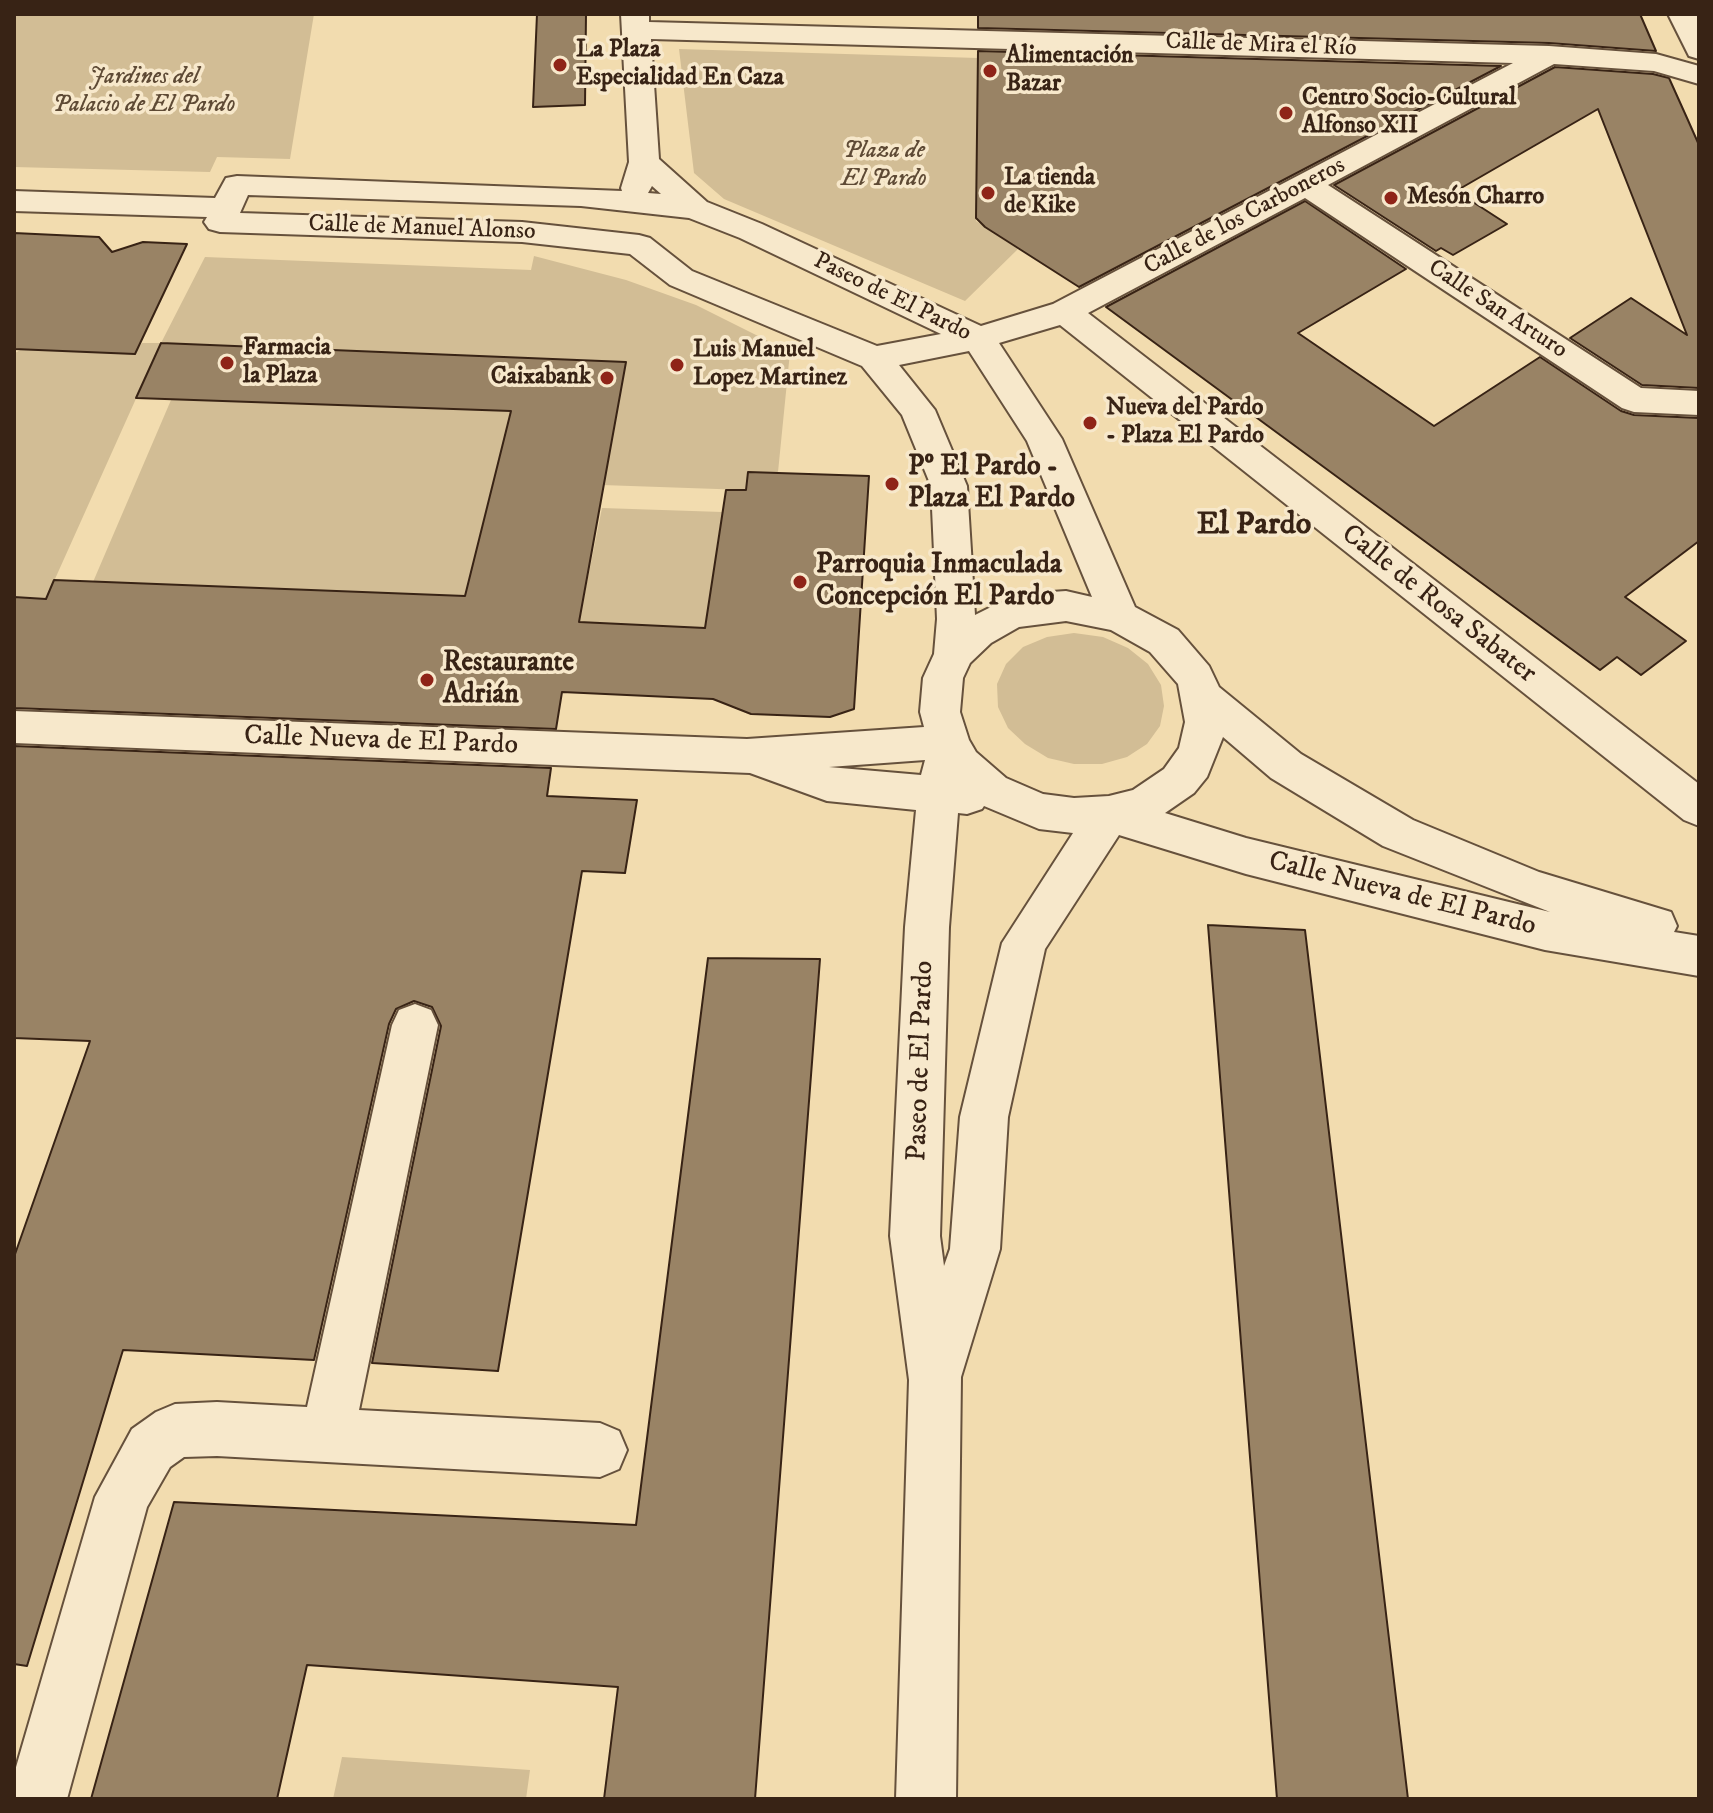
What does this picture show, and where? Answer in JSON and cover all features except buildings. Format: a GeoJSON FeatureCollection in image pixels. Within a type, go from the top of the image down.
{"type":"FeatureCollection","features":[{"type":"Feature","properties":{"kind":"street"},"geometry":{"type":"LineString","coordinates":[[1682,14],[1699,50]]}},
{"type":"Feature","properties":{"kind":"street"},"geometry":{"type":"LineString","coordinates":[[636,22],[644,162],[632,201],[639,245],[681,278],[874,358],[918,410],[949,486],[956,619],[954,654],[943,678],[940,712],[949,742],[961,764],[991,790],[1039,811],[1074,816],[1109,814],[1145,804],[1179,781],[1200,748],[1205,722],[1202,696],[1189,668],[1164,641],[1120,617],[1066,606],[1036,608],[1007,616],[977,632],[954,654]]}},
{"type":"Feature","properties":{"kind":"street","name":"Calle de Mira el Río"},"geometry":{"type":"LineString","coordinates":[[636,22],[934,26],[1549,55]]}},
{"type":"Feature","properties":{"kind":"street"},"geometry":{"type":"LineString","coordinates":[[1549,55],[1656,63],[1699,75]]}},
{"type":"Feature","properties":{"kind":"street","name":"Calle de los Carboneros"},"geometry":{"type":"LineString","coordinates":[[874,358],[978,338],[1065,312],[1549,55]]}},
{"type":"Feature","properties":{"kind":"street","name":"Paseo de El Pardo"},"geometry":{"type":"LineString","coordinates":[[644,162],[696,209]]}},
{"type":"Feature","properties":{"kind":"street","name":"Calle San Arturo"},"geometry":{"type":"LineString","coordinates":[[1305,184],[1634,400],[1699,403]]}},
{"type":"Feature","properties":{"kind":"street","name":"Calle de Manuel Alonso"},"geometry":{"type":"LineString","coordinates":[[632,201],[237,185],[220,222],[522,232],[639,245]]}},
{"type":"Feature","properties":{"kind":"street"},"geometry":{"type":"LineString","coordinates":[[14,201],[227,208]]}},
{"type":"Feature","properties":{"kind":"street","name":"Paseo de El Pardo"},"geometry":{"type":"LineString","coordinates":[[632,201],[696,209],[751,231],[978,338],[1044,439],[1120,617]]}},
{"type":"Feature","properties":{"kind":"street","name":"Calle de Rosa Sabater"},"geometry":{"type":"LineString","coordinates":[[1065,312],[1699,808]]}},
{"type":"Feature","properties":{"kind":"street","name":"Calle Nueva de El Pardo"},"geometry":{"type":"LineString","coordinates":[[1202,696],[1286,766],[1398,833],[1532,888],[1699,940]]}},
{"type":"Feature","properties":{"kind":"street","name":"Calle Nueva de El Pardo"},"geometry":{"type":"LineString","coordinates":[[14,727],[747,756],[949,742]]}},
{"type":"Feature","properties":{"kind":"street","name":"Paseo de El Pardo"},"geometry":{"type":"LineString","coordinates":[[926,1799],[935,1380],[915,1236],[927,927],[938,795],[949,742]]}},
{"type":"Feature","properties":{"kind":"street","name":"Calle Nueva de El Pardo"},"geometry":{"type":"LineString","coordinates":[[747,756],[827,784],[1011,800]]}},
{"type":"Feature","properties":{"kind":"street","name":"Paseo de El Pardo"},"geometry":{"type":"LineString","coordinates":[[935,1380],[975,1249],[984,1117],[1024,943],[1109,814]]}},
{"type":"Feature","properties":{"kind":"street","name":"Calle Nueva de El Pardo"},"geometry":{"type":"LineString","coordinates":[[1109,814],[1246,856],[1545,931],[1699,956]]}},
{"type":"Feature","properties":{"kind":"street"},"geometry":{"type":"LineString","coordinates":[[327,1436],[415,1025]]}},
{"type":"Feature","properties":{"kind":"street"},"geometry":{"type":"LineString","coordinates":[[37,1799],[122,1497],[151,1448],[175,1431],[217,1429],[600,1450]]}},
{"type":"Feature","properties":{"kind":"green space","name":"Jardines del Palacio de El Pardo"},"geometry":{"type":"Polygon","coordinates":[[[14,14],[314,14],[290,159],[217,157],[210,172],[14,167],[14,14]]]}},
{"type":"Feature","properties":{"kind":"green space","name":"Plaza de El Pardo"},"geometry":{"type":"Polygon","coordinates":[[[679,49],[978,58],[976,221],[1018,249],[965,301],[724,199],[694,173],[679,49]]]}},
{"type":"Feature","properties":{"kind":"green space"},"geometry":{"type":"Polygon","coordinates":[[[534,256],[626,280],[696,305],[790,352],[778,472],[748,472],[746,490],[602,485],[626,362],[161,343],[205,257],[531,270],[534,256]]]}},
{"type":"Feature","properties":{"kind":"green space"},"geometry":{"type":"Polygon","coordinates":[[[142,343],[161,343],[46,599],[14,597],[15,353],[22,349],[134,354],[142,343]]]}},
{"type":"Feature","properties":{"kind":"green space"},"geometry":{"type":"Polygon","coordinates":[[[177,386],[511,411],[465,596],[93,582],[177,386]]]}},
{"type":"Feature","properties":{"kind":"green space"},"geometry":{"type":"Polygon","coordinates":[[[602,508],[722,512],[705,628],[579,622],[602,508]]]}},
{"type":"Feature","properties":{"kind":"green space"},"geometry":{"type":"Polygon","coordinates":[[[1074,633],[1103,637],[1128,648],[1148,664],[1161,685],[1164,706],[1160,726],[1147,744],[1127,757],[1102,764],[1074,764],[1048,758],[1025,744],[1008,728],[998,707],[997,684],[1006,664],[1023,647],[1047,637],[1074,633]]]}},
{"type":"Feature","properties":{"kind":"green space"},"geometry":{"type":"Polygon","coordinates":[[[342,1757],[530,1770],[526,1799],[333,1799],[342,1757]]]}},
{"type":"Feature","properties":{"kind":"place","name":"La Plaza Especialidad En Caza"},"geometry":{"type":"Point","coordinates":[560,65]}},
{"type":"Feature","properties":{"kind":"place","name":"Alimentación Bazar"},"geometry":{"type":"Point","coordinates":[990,71]}},
{"type":"Feature","properties":{"kind":"place","name":"Centro Socio-Cultural Alfonso XII"},"geometry":{"type":"Point","coordinates":[1286,113]}},
{"type":"Feature","properties":{"kind":"place","name":"La tienda de Kike"},"geometry":{"type":"Point","coordinates":[988,193]}},
{"type":"Feature","properties":{"kind":"place","name":"Mesón Charro"},"geometry":{"type":"Point","coordinates":[1391,198]}},
{"type":"Feature","properties":{"kind":"place","name":"Farmacia la Plaza"},"geometry":{"type":"Point","coordinates":[227,363]}},
{"type":"Feature","properties":{"kind":"place","name":"Luis Manuel Lopez Martinez"},"geometry":{"type":"Point","coordinates":[677,365]}},
{"type":"Feature","properties":{"kind":"place","name":"Caixabank"},"geometry":{"type":"Point","coordinates":[607,378]}},
{"type":"Feature","properties":{"kind":"place","name":"Nueva del Pardo - Plaza El Pardo"},"geometry":{"type":"Point","coordinates":[1090,423]}},
{"type":"Feature","properties":{"kind":"place","name":"Pº El Pardo - Plaza El Pardo"},"geometry":{"type":"Point","coordinates":[892,484]}},
{"type":"Feature","properties":{"kind":"place","name":"Parroquia Inmaculada Concepción El Pardo"},"geometry":{"type":"Point","coordinates":[800,582]}},
{"type":"Feature","properties":{"kind":"place","name":"Restaurante Adrián"},"geometry":{"type":"Point","coordinates":[427,680]}},
{"type":"Feature","properties":{"kind":"district","name":"El Pardo"},"geometry":{"type":"Point","coordinates":[1254,526]}}]}
